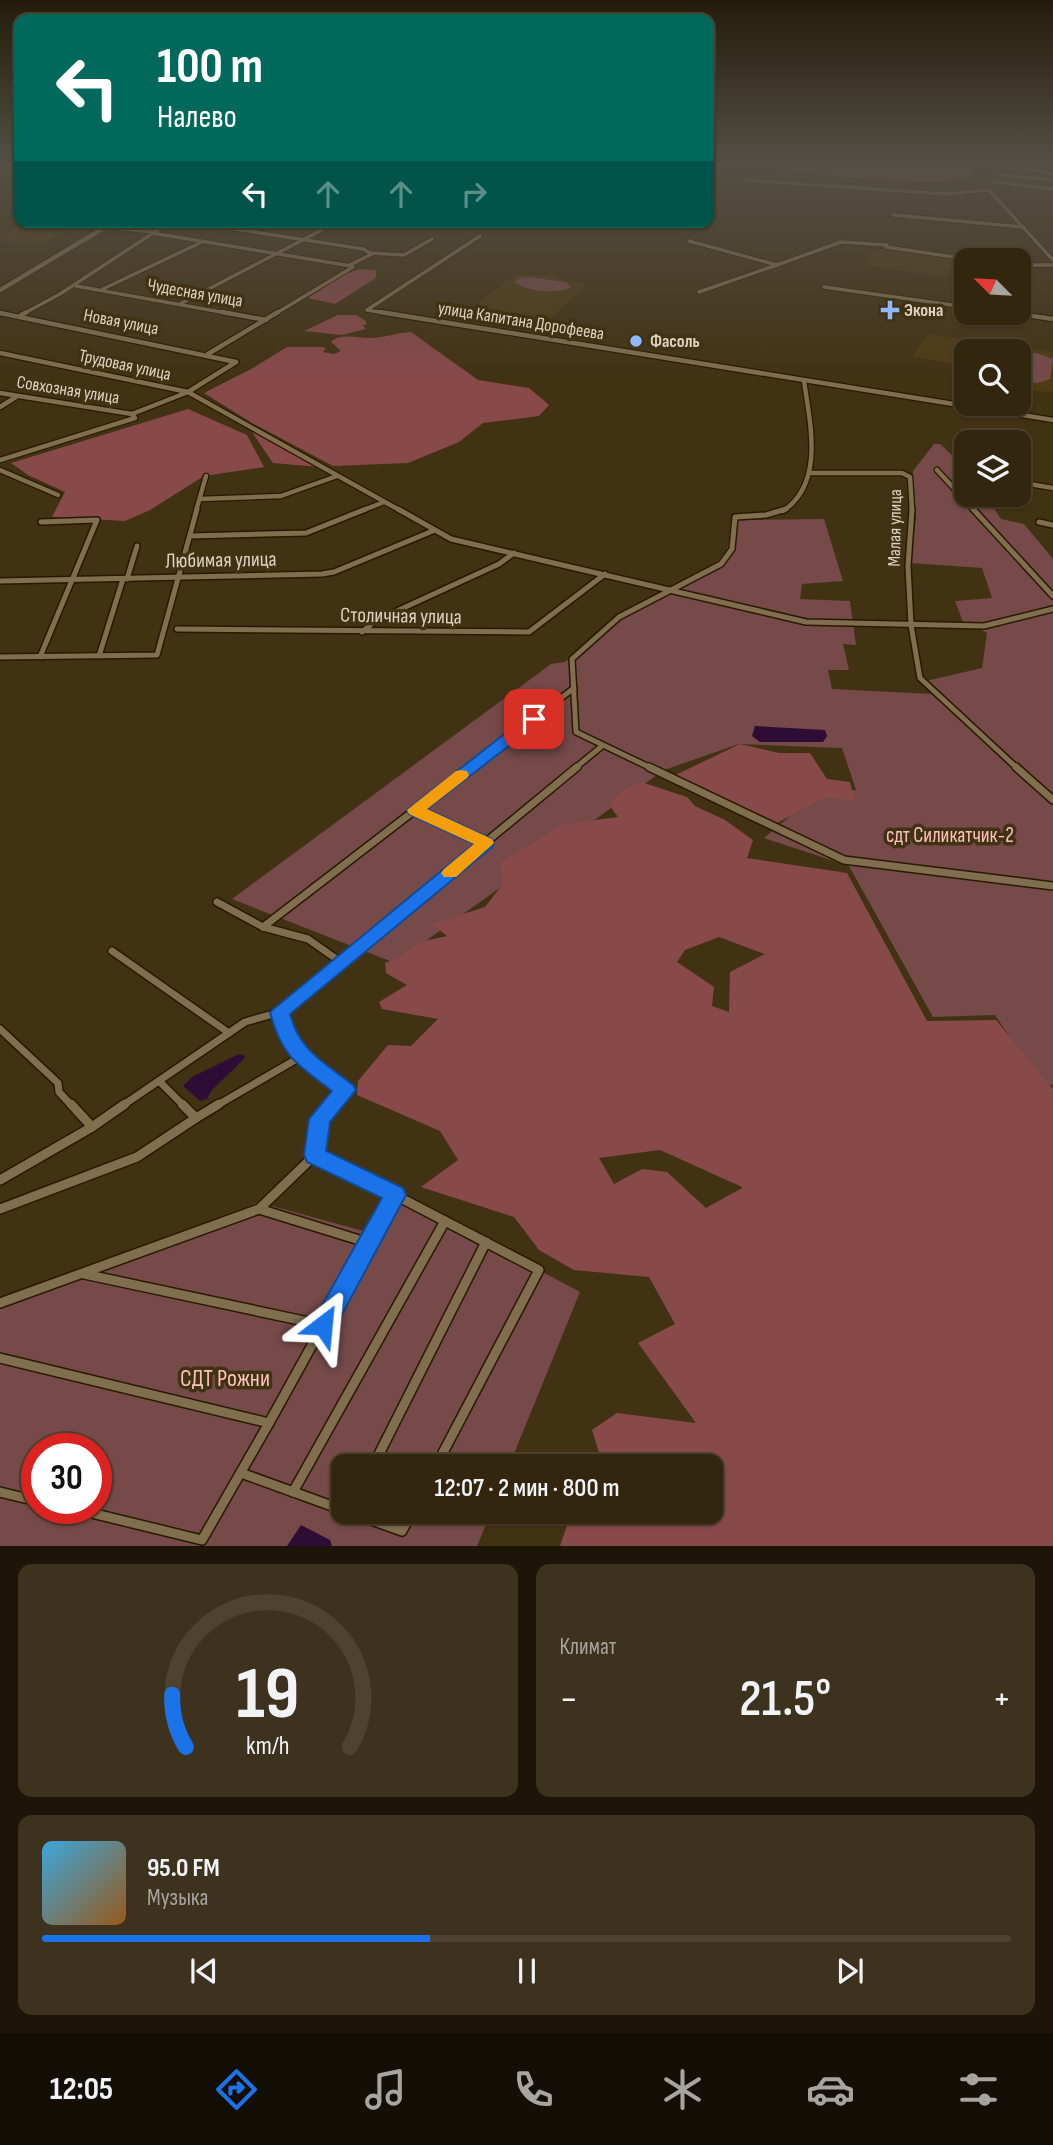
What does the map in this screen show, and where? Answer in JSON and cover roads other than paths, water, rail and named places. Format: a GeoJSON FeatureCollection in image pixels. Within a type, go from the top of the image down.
{"type":"FeatureCollection","features":[{"type":"Feature","properties":{"kind":"main road"},"geometry":{"type":"LineString","coordinates":[[0,290],[93,234]]}},
{"type":"Feature","properties":{"kind":"street"},"geometry":{"type":"LineString","coordinates":[[19,316],[57,299],[150,234]]}},
{"type":"Feature","properties":{"kind":"street"},"geometry":{"type":"LineString","coordinates":[[165,234],[351,266]]}},
{"type":"Feature","properties":{"kind":"street"},"geometry":{"type":"LineString","coordinates":[[268,234],[363,249],[370,253],[404,255],[432,239]]}},
{"type":"Feature","properties":{"kind":"street"},"geometry":{"type":"LineString","coordinates":[[180,304],[316,234]]}},
{"type":"Feature","properties":{"kind":"street"},"geometry":{"type":"LineString","coordinates":[[1029,234],[1053,262]]}},
{"type":"Feature","properties":{"kind":"street","name":"улица Капитана Дорофеева"},"geometry":{"type":"LineString","coordinates":[[480,236],[367,310],[1053,420]]}},
{"type":"Feature","properties":{"kind":"street"},"geometry":{"type":"LineString","coordinates":[[101,290],[204,241]]}},
{"type":"Feature","properties":{"kind":"street"},"geometry":{"type":"LineString","coordinates":[[689,241],[777,265]]}},
{"type":"Feature","properties":{"kind":"street"},"geometry":{"type":"LineString","coordinates":[[699,292],[841,242],[887,246],[885,248],[954,257]]}},
{"type":"Feature","properties":{"kind":"street"},"geometry":{"type":"LineString","coordinates":[[208,354],[372,254],[370,253]]}},
{"type":"Feature","properties":{"kind":"street"},"geometry":{"type":"LineString","coordinates":[[1031,264],[1053,262]]}},
{"type":"Feature","properties":{"kind":"street","name":"Чудесная улица"},"geometry":{"type":"LineString","coordinates":[[76,286],[266,320]]}},
{"type":"Feature","properties":{"kind":"street"},"geometry":{"type":"LineString","coordinates":[[824,287],[954,305]]}},
{"type":"Feature","properties":{"kind":"street","name":"Новая улица"},"geometry":{"type":"LineString","coordinates":[[0,313],[208,354],[236,362]]}},
{"type":"Feature","properties":{"kind":"street"},"geometry":{"type":"LineString","coordinates":[[1031,316],[1053,319]]}},
{"type":"Feature","properties":{"kind":"street","name":"Трудовая улица"},"geometry":{"type":"LineString","coordinates":[[0,353],[188,393],[236,362]]}},
{"type":"Feature","properties":{"kind":"street"},"geometry":{"type":"LineString","coordinates":[[804,381],[811,473],[790,508],[772,514],[735,517],[732,549],[721,564],[619,617],[572,659],[576,732],[844,860],[1053,886]]}},
{"type":"Feature","properties":{"kind":"street","name":"Совхозная улица"},"geometry":{"type":"LineString","coordinates":[[0,393],[132,414]]}},
{"type":"Feature","properties":{"kind":"street"},"geometry":{"type":"LineString","coordinates":[[0,460],[38,446],[105,431],[132,420],[135,418],[132,414],[188,393],[451,539],[806,622],[984,626],[1053,609]]}},
{"type":"Feature","properties":{"kind":"street"},"geometry":{"type":"LineString","coordinates":[[0,407],[17,396]]}},
{"type":"Feature","properties":{"kind":"street"},"geometry":{"type":"LineString","coordinates":[[0,470],[58,495]]}},
{"type":"Feature","properties":{"kind":"street"},"geometry":{"type":"LineString","coordinates":[[937,470],[1053,596]]}},
{"type":"Feature","properties":{"kind":"street","name":"Малая улица"},"geometry":{"type":"LineString","coordinates":[[811,473],[902,473],[910,477],[913,519],[908,566],[911,625],[920,678],[1053,800]]}},
{"type":"Feature","properties":{"kind":"street"},"geometry":{"type":"LineString","coordinates":[[0,657],[157,655],[206,476]]}},
{"type":"Feature","properties":{"kind":"street"},"geometry":{"type":"LineString","coordinates":[[200,499],[281,496],[337,476]]}},
{"type":"Feature","properties":{"kind":"street"},"geometry":{"type":"LineString","coordinates":[[1031,484],[1053,488]]}},
{"type":"Feature","properties":{"kind":"street"},"geometry":{"type":"LineString","coordinates":[[190,536],[306,533],[384,502]]}},
{"type":"Feature","properties":{"kind":"street"},"geometry":{"type":"LineString","coordinates":[[40,657],[97,520],[41,522]]}},
{"type":"Feature","properties":{"kind":"street"},"geometry":{"type":"LineString","coordinates":[[1039,522],[1053,524]]}},
{"type":"Feature","properties":{"kind":"street","name":"Любимая улица"},"geometry":{"type":"LineString","coordinates":[[0,581],[334,572],[435,530]]}},
{"type":"Feature","properties":{"kind":"street"},"geometry":{"type":"LineString","coordinates":[[99,656],[137,546]]}},
{"type":"Feature","properties":{"kind":"street"},"geometry":{"type":"LineString","coordinates":[[362,632],[375,621],[499,564],[514,553]]}},
{"type":"Feature","properties":{"kind":"street","name":"Столичная улица"},"geometry":{"type":"LineString","coordinates":[[177,629],[529,632],[605,574]]}},
{"type":"Feature","properties":{"kind":"street"},"geometry":{"type":"LineString","coordinates":[[263,927],[574,688]]}},
{"type":"Feature","properties":{"kind":"street"},"geometry":{"type":"LineString","coordinates":[[0,1180],[92,1127],[245,1022],[279,1012],[342,963],[602,746]]}},
{"type":"Feature","properties":{"kind":"street"},"geometry":{"type":"LineString","coordinates":[[415,810],[486,843]]}},
{"type":"Feature","properties":{"kind":"street"},"geometry":{"type":"LineString","coordinates":[[217,902],[263,927],[308,939],[342,963]]}},
{"type":"Feature","properties":{"kind":"street"},"geometry":{"type":"LineString","coordinates":[[112,951],[229,1033]]}},
{"type":"Feature","properties":{"kind":"street"},"geometry":{"type":"LineString","coordinates":[[0,1303],[259,1209],[315,1155],[319,1119],[345,1090],[302,1056],[286,1038],[279,1012]]}},
{"type":"Feature","properties":{"kind":"street"},"geometry":{"type":"LineString","coordinates":[[0,1029],[58,1083],[60,1091],[92,1127]]}},
{"type":"Feature","properties":{"kind":"street"},"geometry":{"type":"LineString","coordinates":[[0,1209],[137,1157],[196,1118],[302,1056]]}},
{"type":"Feature","properties":{"kind":"street"},"geometry":{"type":"LineString","coordinates":[[159,1081],[196,1118]]}},
{"type":"Feature","properties":{"kind":"street"},"geometry":{"type":"LineString","coordinates":[[315,1155],[539,1269],[442,1454]]}},
{"type":"Feature","properties":{"kind":"street"},"geometry":{"type":"LineString","coordinates":[[112,1519],[200,1543],[395,1195]]}},
{"type":"Feature","properties":{"kind":"street"},"geometry":{"type":"LineString","coordinates":[[259,1209],[369,1243]]}},
{"type":"Feature","properties":{"kind":"street"},"geometry":{"type":"LineString","coordinates":[[293,1492],[445,1221]]}},
{"type":"Feature","properties":{"kind":"street"},"geometry":{"type":"LineString","coordinates":[[379,1454],[486,1242]]}},
{"type":"Feature","properties":{"kind":"street"},"geometry":{"type":"LineString","coordinates":[[82,1273],[323,1325]]}},
{"type":"Feature","properties":{"kind":"street"},"geometry":{"type":"LineString","coordinates":[[0,1359],[269,1423]]}},
{"type":"Feature","properties":{"kind":"street"},"geometry":{"type":"LineString","coordinates":[[241,1473],[331,1506]]}},
{"type":"Feature","properties":{"kind":"street"},"geometry":{"type":"LineString","coordinates":[[0,1492],[21,1497]]}},
{"type":"Feature","properties":{"kind":"street"},"geometry":{"type":"LineString","coordinates":[[383,1524],[402,1531],[406,1524]]}},
{"type":"Feature","properties":{"kind":"place","name":"Экона"},"geometry":{"type":"Point","coordinates":[890,310]}},
{"type":"Feature","properties":{"kind":"place","name":"Фасоль"},"geometry":{"type":"Point","coordinates":[636,341]}},
{"type":"Feature","properties":{"kind":"park label","name":"сдт Силикатчик-2"},"geometry":{"type":"Point","coordinates":[950,835]}},
{"type":"Feature","properties":{"kind":"park label","name":"СДТ Рожни"},"geometry":{"type":"Point","coordinates":[225,1378]}}]}
